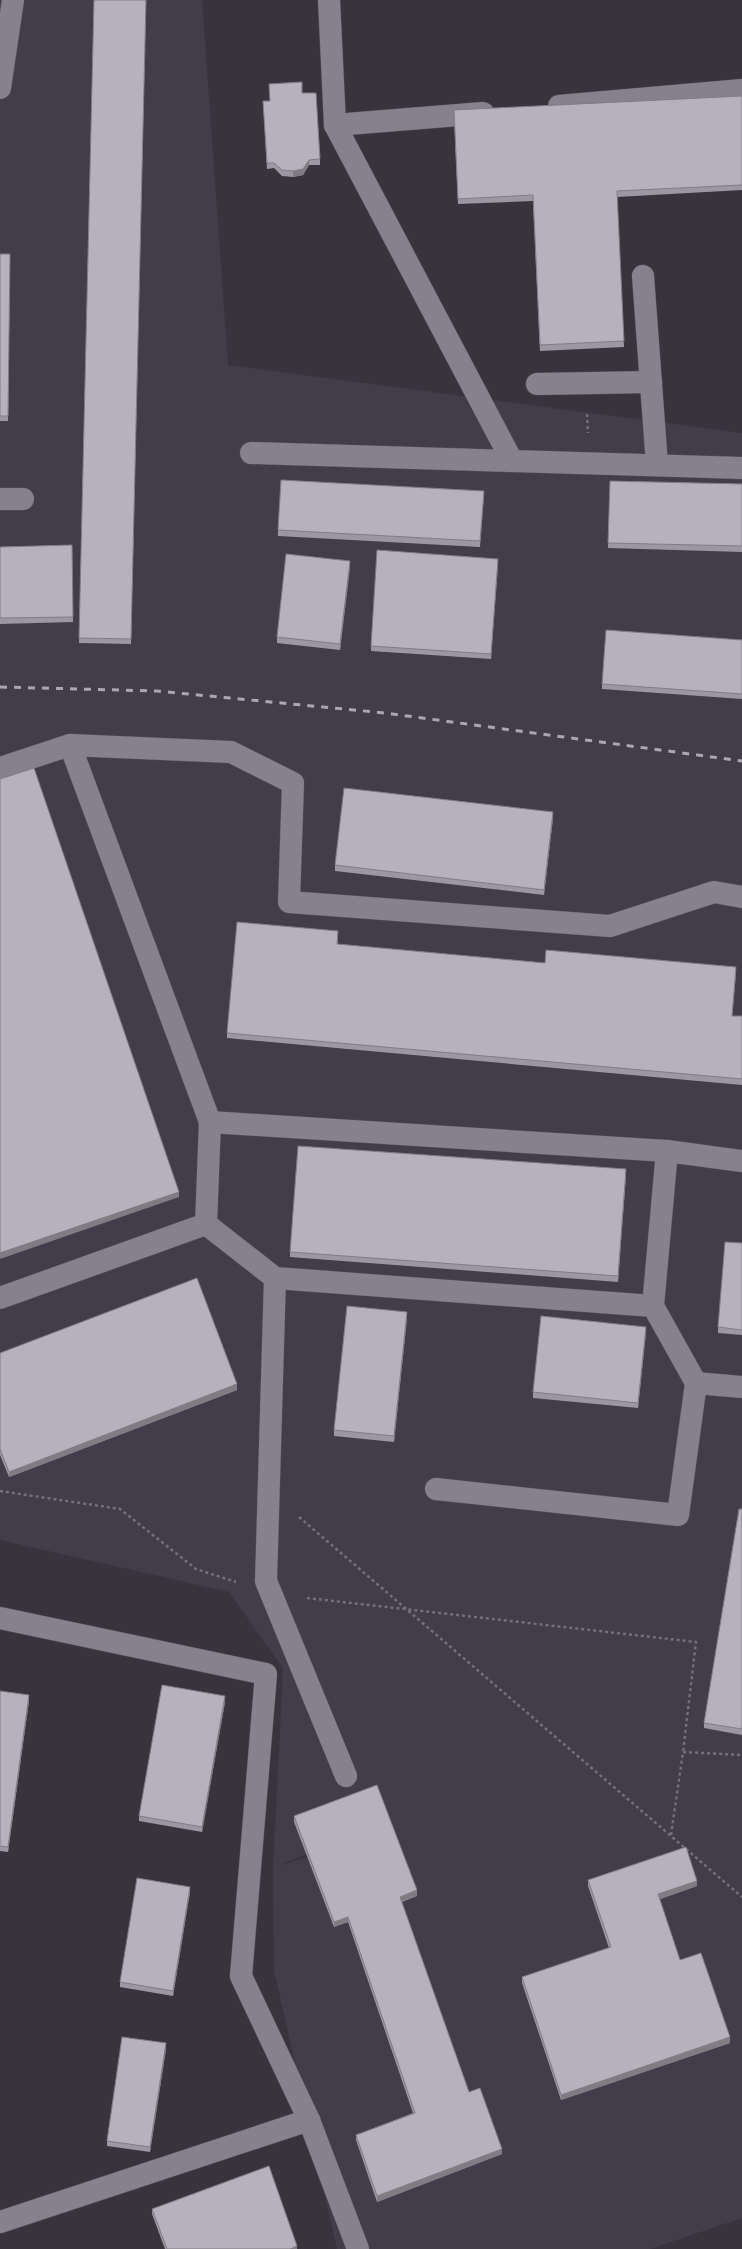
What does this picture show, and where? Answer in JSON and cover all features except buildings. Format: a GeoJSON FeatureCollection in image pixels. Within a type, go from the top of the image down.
{"type":"FeatureCollection","features":[{"type":"Feature","properties":{"kind":"lane"},"geometry":{"type":"LineString","coordinates":[[0,88],[13,0]]}},
{"type":"Feature","properties":{"kind":"lane"},"geometry":{"type":"LineString","coordinates":[[329,0],[335,125],[512,461]]}},
{"type":"Feature","properties":{"kind":"lane"},"geometry":{"type":"LineString","coordinates":[[538,108],[742,90]]}},
{"type":"Feature","properties":{"kind":"lane"},"geometry":{"type":"LineString","coordinates":[[335,125],[499,111]]}},
{"type":"Feature","properties":{"kind":"lane"},"geometry":{"type":"LineString","coordinates":[[643,276],[657,465]]}},
{"type":"Feature","properties":{"kind":"lane"},"geometry":{"type":"LineString","coordinates":[[537,384],[651,382]]}},
{"type":"Feature","properties":{"kind":"lane"},"geometry":{"type":"LineString","coordinates":[[252,453],[742,468]]}},
{"type":"Feature","properties":{"kind":"lane"},"geometry":{"type":"LineString","coordinates":[[0,499],[23,499]]}},
{"type":"Feature","properties":{"kind":"lane"},"geometry":{"type":"LineString","coordinates":[[0,768],[70,745],[231,752],[293,783],[289,902],[610,926],[714,892],[742,897]]}},
{"type":"Feature","properties":{"kind":"lane"},"geometry":{"type":"LineString","coordinates":[[70,745],[210,1122],[206,1224]]}},
{"type":"Feature","properties":{"kind":"lane"},"geometry":{"type":"LineString","coordinates":[[210,1122],[667,1151],[742,1161]]}},
{"type":"Feature","properties":{"kind":"lane"},"geometry":{"type":"LineString","coordinates":[[436,1489],[678,1515],[696,1383],[653,1306],[667,1151]]}},
{"type":"Feature","properties":{"kind":"lane"},"geometry":{"type":"LineString","coordinates":[[206,1224],[275,1278],[653,1306]]}},
{"type":"Feature","properties":{"kind":"lane"},"geometry":{"type":"LineString","coordinates":[[0,1298],[206,1224]]}},
{"type":"Feature","properties":{"kind":"lane"},"geometry":{"type":"LineString","coordinates":[[275,1278],[266,1581],[346,1776]]}},
{"type":"Feature","properties":{"kind":"lane"},"geometry":{"type":"LineString","coordinates":[[696,1383],[742,1387]]}},
{"type":"Feature","properties":{"kind":"lane"},"geometry":{"type":"LineString","coordinates":[[0,1618],[266,1674],[241,1976],[309,2120],[358,2249]]}},
{"type":"Feature","properties":{"kind":"lane"},"geometry":{"type":"LineString","coordinates":[[0,2222],[309,2120]]}},
{"type":"Feature","properties":{"kind":"path"},"geometry":{"type":"LineString","coordinates":[[586,383],[589,463]]}},
{"type":"Feature","properties":{"kind":"path"},"geometry":{"type":"LineString","coordinates":[[0,1491],[120,1509],[196,1569],[271,1594],[696,1642],[671,1836]]}},
{"type":"Feature","properties":{"kind":"path"},"geometry":{"type":"LineString","coordinates":[[269,1491],[742,1897]]}},
{"type":"Feature","properties":{"kind":"path"},"geometry":{"type":"LineString","coordinates":[[683,1752],[742,1755]]}},
{"type":"Feature","properties":{"kind":"shaded area"},"geometry":{"type":"Polygon","coordinates":[[[0,0],[202,0],[228,365],[742,433],[742,2218],[650,2249],[337,2249],[274,1970],[273,1868],[283,1668],[229,1592],[0,1540],[0,0]],[[380,1835],[306,1854],[278,1866],[380,1835]]]}},
{"type":"Feature","properties":{"kind":"railway"},"geometry":{"type":"LineString","coordinates":[[0,687],[157,691],[385,713],[742,761]]}}]}
